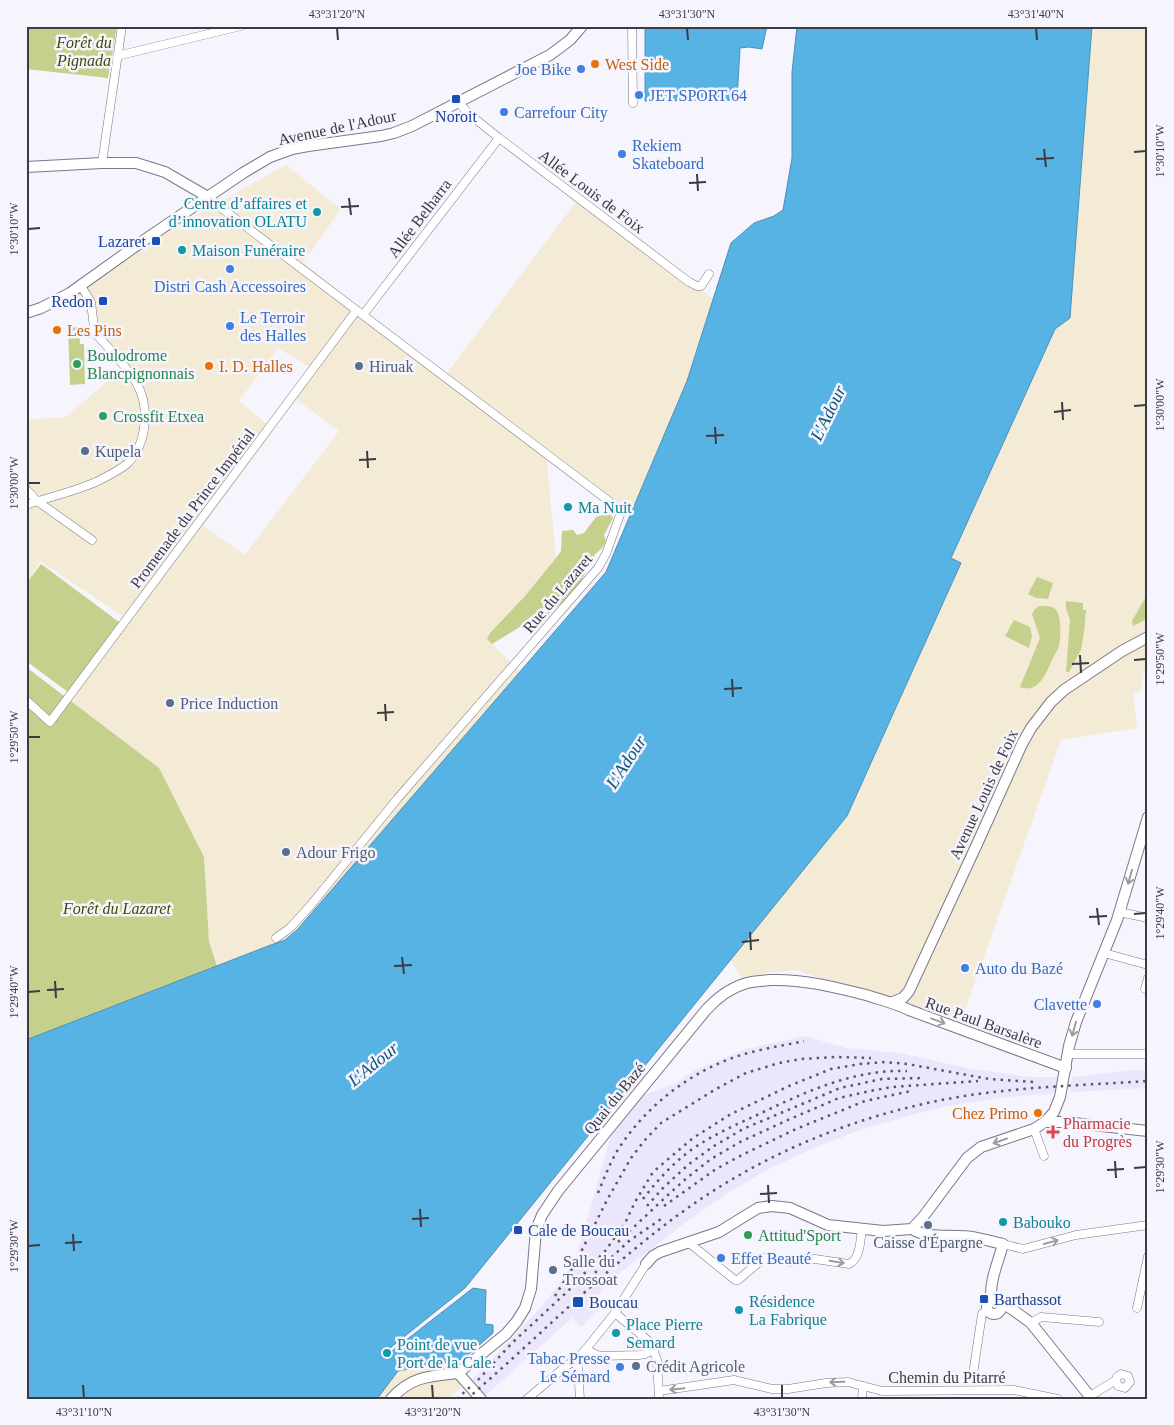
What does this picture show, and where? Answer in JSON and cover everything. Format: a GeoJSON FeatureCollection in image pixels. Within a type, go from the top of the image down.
{"type":"FeatureCollection","features":[{"type":"Feature","properties":{"kind":"main road","name":"Avenue de l'Adour"},"geometry":{"type":"LineString","coordinates":[[26,312],[52,302],[81,286],[108,265],[262,161],[284,152],[308,146],[364,139],[394,133],[412,126],[550,55],[570,40],[582,26]]}},
{"type":"Feature","properties":{"kind":"main road"},"geometry":{"type":"LineString","coordinates":[[26,167],[136,163],[180,180],[208,197]]}},
{"type":"Feature","properties":{"kind":"main road","name":"Avenue Louis de Foix"},"geometry":{"type":"LineString","coordinates":[[893,1002],[906,995],[1031,728],[1051,702],[1064,690],[1122,651],[1148,637]]}},
{"type":"Feature","properties":{"kind":"main road"},"geometry":{"type":"LineString","coordinates":[[912,1229],[967,1158],[982,1147],[1034,1129],[1045,1122],[1054,1112],[1060,1097],[1069,1046],[1076,1022],[1119,912],[1146,830],[1148,817]]}},
{"type":"Feature","properties":{"kind":"main road","name":"Quai du Bazé"},"geometry":{"type":"LineString","coordinates":[[458,1373],[506,1334],[525,1308],[530,1289],[536,1230],[542,1215],[554,1196],[712,1003],[747,983],[777,980],[808,982],[893,1002]]}},
{"type":"Feature","properties":{"kind":"main road","name":"Rue Paul Barsalère"},"geometry":{"type":"LineString","coordinates":[[893,1002],[909,1010],[1066,1068]]}},
{"type":"Feature","properties":{"kind":"main road"},"geometry":{"type":"LineString","coordinates":[[1045,1122],[1064,1122],[1148,1131]]}},
{"type":"Feature","properties":{"kind":"main road"},"geometry":{"type":"LineString","coordinates":[[646,1264],[653,1256],[660,1252],[719,1232],[758,1208],[783,1206],[828,1225],[883,1231],[912,1229],[919,1233],[937,1236],[962,1236],[1003,1244],[990,1295],[993,1304],[990,1313],[1020,1315]]}},
{"type":"Feature","properties":{"kind":"main road"},"geometry":{"type":"LineString","coordinates":[[993,1304],[1013,1310],[1031,1322],[1091,1397]]}},
{"type":"Feature","properties":{"kind":"main road"},"geometry":{"type":"LineString","coordinates":[[391,1399],[408,1384],[422,1378],[458,1373],[480,1398]]}},
{"type":"Feature","properties":{"kind":"street"},"geometry":{"type":"LineString","coordinates":[[102,163],[122,26]]}},
{"type":"Feature","properties":{"kind":"street"},"geometry":{"type":"LineString","coordinates":[[117,56],[241,26]]}},
{"type":"Feature","properties":{"kind":"street"},"geometry":{"type":"LineString","coordinates":[[632,26],[633,103]]}},
{"type":"Feature","properties":{"kind":"street","name":"Allée Louis de Foix"},"geometry":{"type":"LineString","coordinates":[[460,102],[469,114],[498,138],[689,282],[701,286],[709,274]]}},
{"type":"Feature","properties":{"kind":"street","name":"Allée Belharra"},"geometry":{"type":"LineString","coordinates":[[359,313],[498,138]]}},
{"type":"Feature","properties":{"kind":"street","name":"Rue du Lazaret"},"geometry":{"type":"LineString","coordinates":[[208,197],[359,313],[529,439],[621,512],[598,568],[398,798],[310,906],[290,928],[276,938]]}},
{"type":"Feature","properties":{"kind":"street"},"geometry":{"type":"LineString","coordinates":[[26,505],[96,482],[113,473],[128,463],[137,448],[144,428],[144,401],[141,393],[130,373],[96,334],[91,302],[81,286]]}},
{"type":"Feature","properties":{"kind":"street","name":"Promenade du Prince Impérial"},"geometry":{"type":"LineString","coordinates":[[26,700],[50,722],[359,313]]}},
{"type":"Feature","properties":{"kind":"street"},"geometry":{"type":"LineString","coordinates":[[26,489],[37,501],[92,540]]}},
{"type":"Feature","properties":{"kind":"street"},"geometry":{"type":"LineString","coordinates":[[1119,912],[1148,918]]}},
{"type":"Feature","properties":{"kind":"street"},"geometry":{"type":"LineString","coordinates":[[1104,953],[1148,965]]}},
{"type":"Feature","properties":{"kind":"street"},"geometry":{"type":"LineString","coordinates":[[1145,989],[1148,978]]}},
{"type":"Feature","properties":{"kind":"street"},"geometry":{"type":"LineString","coordinates":[[1068,1054],[1148,1054]]}},
{"type":"Feature","properties":{"kind":"street"},"geometry":{"type":"LineString","coordinates":[[1034,1129],[1044,1156]]}},
{"type":"Feature","properties":{"kind":"street"},"geometry":{"type":"LineString","coordinates":[[1003,1244],[1023,1249],[1076,1236],[1148,1225]]}},
{"type":"Feature","properties":{"kind":"street"},"geometry":{"type":"LineString","coordinates":[[688,1242],[735,1280],[738,1280],[764,1258],[790,1262],[815,1259],[849,1264],[854,1262],[858,1255],[862,1229]]}},
{"type":"Feature","properties":{"kind":"street"},"geometry":{"type":"LineString","coordinates":[[1137,1308],[1148,1256]]}},
{"type":"Feature","properties":{"kind":"street"},"geometry":{"type":"LineString","coordinates":[[527,1399],[586,1349],[615,1313],[646,1264]]}},
{"type":"Feature","properties":{"kind":"street"},"geometry":{"type":"LineString","coordinates":[[972,1374],[982,1314],[993,1304]]}},
{"type":"Feature","properties":{"kind":"street"},"geometry":{"type":"LineString","coordinates":[[615,1313],[648,1340],[654,1349],[659,1395]]}},
{"type":"Feature","properties":{"kind":"street"},"geometry":{"type":"LineString","coordinates":[[1031,1322],[1041,1318],[1099,1322]]}},
{"type":"Feature","properties":{"kind":"street"},"geometry":{"type":"LineString","coordinates":[[586,1349],[602,1356],[639,1355],[654,1349]]}},
{"type":"Feature","properties":{"kind":"street"},"geometry":{"type":"LineString","coordinates":[[574,1360],[578,1368],[580,1399]]}},
{"type":"Feature","properties":{"kind":"street","name":"Chemin du Pitarré"},"geometry":{"type":"LineString","coordinates":[[659,1395],[734,1380],[772,1389],[848,1382],[882,1392],[1014,1390],[1058,1399]]}},
{"type":"Feature","properties":{"kind":"street"},"geometry":{"type":"LineString","coordinates":[[1091,1397],[1116,1380]]}},
{"type":"Feature","properties":{"kind":"street"},"geometry":{"type":"LineString","coordinates":[[862,1399],[863,1386]]}},
{"type":"Feature","properties":{"kind":"shaded area"},"geometry":{"type":"Polygon","coordinates":[[[1092,26],[1148,26],[1148,658],[1140,691],[1133,693],[1137,728],[1061,740],[960,1024],[796,970],[765,973],[742,979],[730,959],[847,816],[961,564],[951,558],[1055,329],[1070,318],[1092,26]]]}},
{"type":"Feature","properties":{"kind":"shaded area"},"geometry":{"type":"Polygon","coordinates":[[[286,165],[341,209],[303,262],[374,319],[447,373],[580,197],[713,299],[687,381],[630,515],[546,452],[556,558],[525,596],[490,633],[487,639],[520,671],[297,930],[285,939],[217,966],[209,942],[204,857],[69,699],[124,617],[40,561],[26,586],[26,420],[66,417],[121,369],[75,296],[160,235],[286,165]],[[278,348],[239,401],[274,430],[203,526],[245,555],[339,431],[296,399],[316,371],[278,348]]]}},
{"type":"Feature","properties":{"kind":"shaded area"},"geometry":{"type":"Polygon","coordinates":[[[805,1036],[846,1048],[900,1053],[971,1069],[1031,1077],[1060,1077],[1057,1093],[998,1098],[946,1106],[907,1116],[860,1130],[816,1147],[769,1169],[729,1192],[690,1219],[621,1272],[592,1300],[600,1309],[581,1327],[572,1318],[486,1395],[472,1380],[542,1306],[574,1260],[613,1128],[640,1097],[674,1084],[695,1070],[746,1049],[805,1036]]]}},
{"type":"Feature","properties":{"kind":"shaded area"},"geometry":{"type":"Polygon","coordinates":[[[1148,1070],[1148,1088],[1070,1092],[1072,1077],[1148,1070]]]}},
{"type":"Feature","properties":{"kind":"shaded area"},"geometry":{"type":"Polygon","coordinates":[[[454,1361],[461,1388],[448,1399],[377,1399],[398,1371],[454,1361]]]}},
{"type":"Feature","properties":{"kind":"green space","name":"Forêt du Pignada"},"geometry":{"type":"Polygon","coordinates":[[[26,26],[117,26],[108,78],[26,69],[26,26]]]}},
{"type":"Feature","properties":{"kind":"green space","name":"Boulodrome Blancpignonnais"},"geometry":{"type":"Polygon","coordinates":[[[79,327],[80,344],[84,344],[85,384],[70,385],[68,328],[79,327]]]}},
{"type":"Feature","properties":{"kind":"green space"},"geometry":{"type":"Polygon","coordinates":[[[609,513],[613,518],[604,535],[606,541],[602,548],[586,563],[586,571],[583,578],[572,593],[556,608],[535,623],[549,609],[551,602],[520,627],[492,644],[487,639],[490,633],[525,596],[561,551],[562,531],[573,530],[577,535],[584,533],[596,517],[609,513]]]}},
{"type":"Feature","properties":{"kind":"green space"},"geometry":{"type":"Polygon","coordinates":[[[41,564],[119,622],[68,692],[26,661],[26,584],[41,564]]]}},
{"type":"Feature","properties":{"kind":"green space"},"geometry":{"type":"Polygon","coordinates":[[[1037,577],[1053,583],[1048,599],[1036,598],[1028,594],[1037,577]]]}},
{"type":"Feature","properties":{"kind":"green space"},"geometry":{"type":"Polygon","coordinates":[[[1148,593],[1148,617],[1133,626],[1132,621],[1148,593]]]}},
{"type":"Feature","properties":{"kind":"green space"},"geometry":{"type":"Polygon","coordinates":[[[1066,601],[1083,603],[1083,610],[1086,610],[1081,650],[1069,672],[1066,672],[1070,620],[1066,601]]]}},
{"type":"Feature","properties":{"kind":"green space"},"geometry":{"type":"Polygon","coordinates":[[[1039,606],[1051,607],[1057,611],[1060,626],[1060,642],[1041,681],[1032,688],[1020,687],[1040,638],[1032,614],[1039,606]]]}},
{"type":"Feature","properties":{"kind":"green space"},"geometry":{"type":"Polygon","coordinates":[[[1014,620],[1030,627],[1032,636],[1029,648],[1005,636],[1014,620]]]}},
{"type":"Feature","properties":{"kind":"green space","name":"Forêt du Lazaret"},"geometry":{"type":"Polygon","coordinates":[[[26,667],[159,768],[204,857],[209,942],[217,966],[26,1040],[26,667]]]}},
{"type":"Feature","properties":{"kind":"water"},"geometry":{"type":"Polygon","coordinates":[[[645,26],[767,26],[762,49],[740,48],[737,100],[645,101],[645,26]]]}},
{"type":"Feature","properties":{"kind":"water","name":"L'Adour"},"geometry":{"type":"Polygon","coordinates":[[[797,26],[1092,26],[1070,318],[1055,329],[951,558],[961,563],[847,816],[465,1288],[385,1352],[387,1355],[473,1288],[486,1290],[485,1324],[493,1325],[493,1333],[468,1355],[454,1361],[398,1371],[377,1399],[26,1399],[26,1040],[285,940],[297,930],[606,572],[687,381],[731,243],[754,223],[774,216],[783,210],[792,158],[792,72],[797,26]]]}},
{"type":"Feature","properties":{"kind":"railway"},"geometry":{"type":"LineString","coordinates":[[598,1193],[611,1162],[633,1129],[661,1100],[677,1088],[693,1077],[729,1059],[755,1051],[804,1041]]}},
{"type":"Feature","properties":{"kind":"railway"},"geometry":{"type":"LineString","coordinates":[[555,1296],[575,1264],[607,1200],[631,1158],[661,1123],[746,1073],[779,1063],[801,1059],[871,1058]]}},
{"type":"Feature","properties":{"kind":"railway"},"geometry":{"type":"LineString","coordinates":[[478,1380],[512,1343],[568,1291],[606,1250],[626,1221],[653,1172],[693,1138],[731,1114],[789,1086],[831,1069],[860,1064],[885,1062],[907,1064],[989,1079],[1033,1082]]}},
{"type":"Feature","properties":{"kind":"railway"},"geometry":{"type":"LineString","coordinates":[[643,1199],[665,1173],[684,1155],[730,1127],[829,1084],[867,1074],[907,1071]]}},
{"type":"Feature","properties":{"kind":"railway"},"geometry":{"type":"LineString","coordinates":[[647,1206],[689,1164],[714,1146],[743,1129],[840,1088],[882,1079],[924,1078]]}},
{"type":"Feature","properties":{"kind":"railway"},"geometry":{"type":"LineString","coordinates":[[618,1242],[688,1177],[711,1159],[740,1142],[790,1119],[839,1098],[870,1091],[892,1087],[978,1081]]}},
{"type":"Feature","properties":{"kind":"railway"},"geometry":{"type":"LineString","coordinates":[[467,1399],[628,1254],[685,1210],[769,1159],[829,1132],[860,1121],[951,1098],[1035,1088],[1148,1081]]}},
{"type":"Feature","properties":{"kind":"railway"},"geometry":{"type":"LineString","coordinates":[[664,1206],[716,1169],[796,1129],[865,1101],[911,1091]]}},
{"type":"Feature","properties":{"kind":"railway"},"geometry":{"type":"LineString","coordinates":[[584,1283],[629,1241],[664,1217]]}},
{"type":"Feature","properties":{"kind":"railway"},"geometry":{"type":"LineString","coordinates":[[457,1399],[471,1386]]}},
{"type":"Feature","properties":{"kind":"place","name":"West Side"},"geometry":{"type":"Point","coordinates":[595,64]}},
{"type":"Feature","properties":{"kind":"place","name":"Joe Bike"},"geometry":{"type":"Point","coordinates":[581,69]}},
{"type":"Feature","properties":{"kind":"place","name":"JET SPORT 64"},"geometry":{"type":"Point","coordinates":[639,95]}},
{"type":"Feature","properties":{"kind":"place","name":"Noroit"},"geometry":{"type":"Point","coordinates":[456,99]}},
{"type":"Feature","properties":{"kind":"place","name":"Carrefour City"},"geometry":{"type":"Point","coordinates":[504,112]}},
{"type":"Feature","properties":{"kind":"place","name":"Rekiem Skateboard"},"geometry":{"type":"Point","coordinates":[622,154]}},
{"type":"Feature","properties":{"kind":"place","name":"Centre d’affaires et d’innovation OLATU"},"geometry":{"type":"Point","coordinates":[317,212]}},
{"type":"Feature","properties":{"kind":"place","name":"Lazaret"},"geometry":{"type":"Point","coordinates":[156,241]}},
{"type":"Feature","properties":{"kind":"place","name":"Maison Funéraire"},"geometry":{"type":"Point","coordinates":[182,250]}},
{"type":"Feature","properties":{"kind":"place","name":"Distri Cash Accessoires"},"geometry":{"type":"Point","coordinates":[230,269]}},
{"type":"Feature","properties":{"kind":"place","name":"Redon"},"geometry":{"type":"Point","coordinates":[103,301]}},
{"type":"Feature","properties":{"kind":"place","name":"Le Terroir des Halles"},"geometry":{"type":"Point","coordinates":[230,326]}},
{"type":"Feature","properties":{"kind":"place","name":"Les Pins"},"geometry":{"type":"Point","coordinates":[57,330]}},
{"type":"Feature","properties":{"kind":"place","name":"Boulodrome Blancpignonnais"},"geometry":{"type":"Point","coordinates":[77,364]}},
{"type":"Feature","properties":{"kind":"place","name":"I. D. Halles"},"geometry":{"type":"Point","coordinates":[209,366]}},
{"type":"Feature","properties":{"kind":"place","name":"Hiruak"},"geometry":{"type":"Point","coordinates":[359,366]}},
{"type":"Feature","properties":{"kind":"place","name":"Crossfit Etxea"},"geometry":{"type":"Point","coordinates":[103,416]}},
{"type":"Feature","properties":{"kind":"place","name":"Kupela"},"geometry":{"type":"Point","coordinates":[85,451]}},
{"type":"Feature","properties":{"kind":"place","name":"Ma Nuit"},"geometry":{"type":"Point","coordinates":[568,507]}},
{"type":"Feature","properties":{"kind":"place","name":"Price Induction"},"geometry":{"type":"Point","coordinates":[170,703]}},
{"type":"Feature","properties":{"kind":"place","name":"Adour Frigo"},"geometry":{"type":"Point","coordinates":[286,852]}},
{"type":"Feature","properties":{"kind":"place","name":"Auto du Bazé"},"geometry":{"type":"Point","coordinates":[965,968]}},
{"type":"Feature","properties":{"kind":"place","name":"Clavette"},"geometry":{"type":"Point","coordinates":[1097,1004]}},
{"type":"Feature","properties":{"kind":"place","name":"Chez Primo"},"geometry":{"type":"Point","coordinates":[1038,1113]}},
{"type":"Feature","properties":{"kind":"place","name":"Pharmacie du Progrès"},"geometry":{"type":"Point","coordinates":[1053,1132]}},
{"type":"Feature","properties":{"kind":"place","name":"Babouko"},"geometry":{"type":"Point","coordinates":[1003,1222]}},
{"type":"Feature","properties":{"kind":"place","name":"Caisse d'Épargne"},"geometry":{"type":"Point","coordinates":[928,1225]}},
{"type":"Feature","properties":{"kind":"place","name":"Cale de Boucau"},"geometry":{"type":"Point","coordinates":[518,1230]}},
{"type":"Feature","properties":{"kind":"place","name":"Attitud'Sport"},"geometry":{"type":"Point","coordinates":[748,1235]}},
{"type":"Feature","properties":{"kind":"place","name":"Effet Beauté"},"geometry":{"type":"Point","coordinates":[721,1258]}},
{"type":"Feature","properties":{"kind":"place","name":"Salle du Trossoat"},"geometry":{"type":"Point","coordinates":[553,1270]}},
{"type":"Feature","properties":{"kind":"place","name":"Barthassot"},"geometry":{"type":"Point","coordinates":[984,1299]}},
{"type":"Feature","properties":{"kind":"place","name":"Boucau"},"geometry":{"type":"Point","coordinates":[578,1302]}},
{"type":"Feature","properties":{"kind":"place","name":"Résidence La Fabrique"},"geometry":{"type":"Point","coordinates":[739,1310]}},
{"type":"Feature","properties":{"kind":"place","name":"Place Pierre Semard"},"geometry":{"type":"Point","coordinates":[616,1333]}},
{"type":"Feature","properties":{"kind":"place","name":"Point de vue Port de la Cale."},"geometry":{"type":"Point","coordinates":[387,1353]}},
{"type":"Feature","properties":{"kind":"place","name":"Crédit Agricole"},"geometry":{"type":"Point","coordinates":[636,1366]}},
{"type":"Feature","properties":{"kind":"place","name":"Tabac Presse Le Sémard"},"geometry":{"type":"Point","coordinates":[620,1367]}}]}
